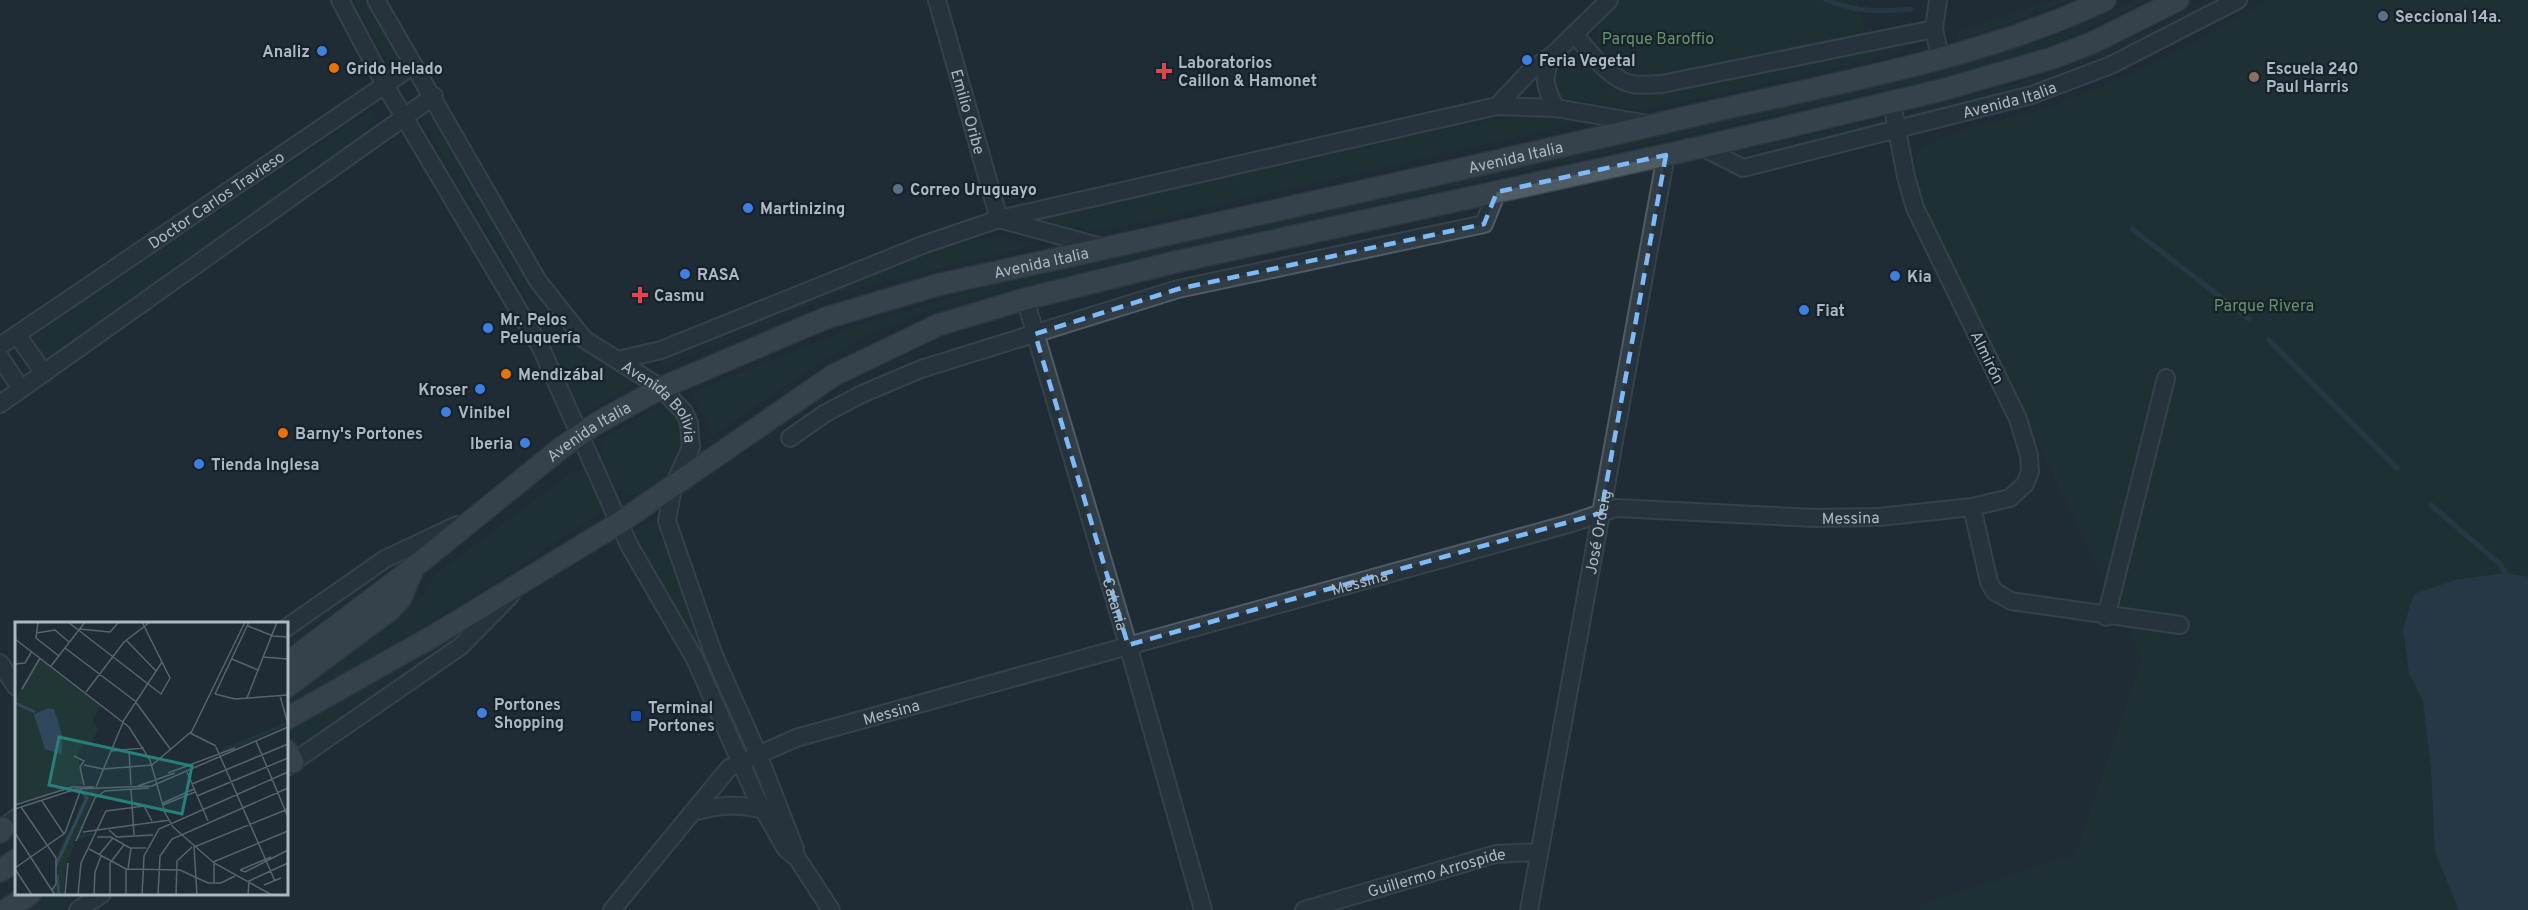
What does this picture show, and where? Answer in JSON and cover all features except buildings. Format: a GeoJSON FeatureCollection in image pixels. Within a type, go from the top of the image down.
{"type":"FeatureCollection","features":[{"type":"Feature","properties":{"kind":"main road","name":"Avenida Italia"},"geometry":{"type":"LineString","coordinates":[[288,662],[413,568],[578,435],[661,388],[826,318],[899,295],[1653,125],[1940,57],[2030,32],[2104,0]]}},
{"type":"Feature","properties":{"kind":"main road","name":"Avenida Italia"},"geometry":{"type":"LineString","coordinates":[[288,718],[619,523],[834,375],[938,325],[1025,299],[1171,264],[1892,103],[2053,58],[2094,42],[2178,0]]}},
{"type":"Feature","properties":{"kind":"main road"},"geometry":{"type":"LineString","coordinates":[[288,686],[390,610],[402,598],[413,568]]}},
{"type":"Feature","properties":{"kind":"main road"},"geometry":{"type":"LineString","coordinates":[[0,871],[15,861]]}},
{"type":"Feature","properties":{"kind":"main road"},"geometry":{"type":"LineString","coordinates":[[6,910],[28,895]]}},
{"type":"Feature","properties":{"kind":"street","name":"Avenida Bolivia"},"geometry":{"type":"LineString","coordinates":[[340,0],[385,85],[541,348],[619,523],[695,659],[740,762],[764,810],[786,849],[797,858]]}},
{"type":"Feature","properties":{"kind":"street","name":"Avenida Bolivia"},"geometry":{"type":"LineString","coordinates":[[376,0],[434,96],[538,281],[580,334],[661,388],[684,412],[692,433],[688,455],[673,487],[667,521],[672,539],[713,653],[758,754],[797,858],[831,910]]}},
{"type":"Feature","properties":{"kind":"street","name":"Emilio Oribe"},"geometry":{"type":"LineString","coordinates":[[937,0],[999,219]]}},
{"type":"Feature","properties":{"kind":"street"},"geometry":{"type":"LineString","coordinates":[[1497,106],[1528,73],[1556,52],[1609,0]]}},
{"type":"Feature","properties":{"kind":"street"},"geometry":{"type":"LineString","coordinates":[[1938,0],[1934,29],[1940,57]]}},
{"type":"Feature","properties":{"kind":"street","name":"Avenida Italia"},"geometry":{"type":"LineString","coordinates":[[1702,147],[1743,168],[2032,95],[2111,65],[2238,0]]}},
{"type":"Feature","properties":{"kind":"street"},"geometry":{"type":"LineString","coordinates":[[1574,34],[1606,69],[1622,79],[1632,84],[1662,84],[1934,29]]}},
{"type":"Feature","properties":{"kind":"street"},"geometry":{"type":"LineString","coordinates":[[1556,52],[1547,65],[1544,76],[1547,92],[1556,108]]}},
{"type":"Feature","properties":{"kind":"street","name":"Doctor Carlos Travieso"},"geometry":{"type":"LineString","coordinates":[[0,346],[414,65]]}},
{"type":"Feature","properties":{"kind":"street"},"geometry":{"type":"LineString","coordinates":[[0,404],[434,96]]}},
{"type":"Feature","properties":{"kind":"street","name":"Almirón"},"geometry":{"type":"LineString","coordinates":[[1892,103],[1906,177],[1915,208],[2018,419],[2029,455],[2030,472],[2017,494],[2010,498],[1972,507]]}},
{"type":"Feature","properties":{"kind":"street","name":"Avenida Italia"},"geometry":{"type":"LineString","coordinates":[[618,360],[662,350],[925,244],[999,219],[1497,106],[1556,108],[1653,125]]}},
{"type":"Feature","properties":{"kind":"street","name":"José Ordeig"},"geometry":{"type":"LineString","coordinates":[[1528,910],[1666,155]]}},
{"type":"Feature","properties":{"kind":"street","name":"Avenida Italia"},"geometry":{"type":"LineString","coordinates":[[790,438],[824,414],[871,390],[921,369],[1179,290],[1484,224],[1497,192]]}},
{"type":"Feature","properties":{"kind":"street"},"geometry":{"type":"LineString","coordinates":[[999,219],[1106,248]]}},
{"type":"Feature","properties":{"kind":"street","name":"Catania"},"geometry":{"type":"LineString","coordinates":[[1025,299],[1128,645],[1203,910]]}},
{"type":"Feature","properties":{"kind":"street"},"geometry":{"type":"LineString","coordinates":[[17,335],[44,373]]}},
{"type":"Feature","properties":{"kind":"street"},"geometry":{"type":"LineString","coordinates":[[0,357],[21,389]]}},
{"type":"Feature","properties":{"kind":"street"},"geometry":{"type":"LineString","coordinates":[[2106,617],[2166,378]]}},
{"type":"Feature","properties":{"kind":"street"},"geometry":{"type":"LineString","coordinates":[[1972,507],[1989,582],[1994,591],[2011,601],[2106,617],[2180,626]]}},
{"type":"Feature","properties":{"kind":"street","name":"Messina"},"geometry":{"type":"LineString","coordinates":[[612,910],[729,768],[796,738],[1616,508],[1815,518],[1879,517],[1972,507]]}},
{"type":"Feature","properties":{"kind":"street","name":"Avenida Italia"},"geometry":{"type":"LineString","coordinates":[[288,627],[386,559],[477,515]]}},
{"type":"Feature","properties":{"kind":"street","name":"Avenida Italia"},"geometry":{"type":"LineString","coordinates":[[289,760],[461,646],[525,580]]}},
{"type":"Feature","properties":{"kind":"street"},"geometry":{"type":"LineString","coordinates":[[0,663],[15,686]]}},
{"type":"Feature","properties":{"kind":"street"},"geometry":{"type":"LineString","coordinates":[[693,812],[721,804],[744,804],[764,810]]}},
{"type":"Feature","properties":{"kind":"street","name":"Guillermo Arrospide"},"geometry":{"type":"LineString","coordinates":[[1304,910],[1496,854],[1538,852]]}},
{"type":"Feature","properties":{"kind":"street"},"geometry":{"type":"LineString","coordinates":[[76,910],[79,900],[86,895]]}},
{"type":"Feature","properties":{"kind":"street"},"geometry":{"type":"LineString","coordinates":[[76,910],[100,895]]}},
{"type":"Feature","properties":{"kind":"highlighted area"},"geometry":{"type":"Polygon","coordinates":[[[1666,155],[1601,513],[1128,645],[1035,334],[1178,289],[1484,224],[1497,192],[1666,155]]]}},
{"type":"Feature","properties":{"kind":"green space"},"geometry":{"type":"Polygon","coordinates":[[[354,0],[364,0],[401,62],[392,70],[354,0]]]}},
{"type":"Feature","properties":{"kind":"green space","name":"Parque Baroffio"},"geometry":{"type":"Polygon","coordinates":[[[1619,0],[1857,0],[1866,37],[1652,77],[1640,77],[1624,70],[1602,51],[1596,42],[1599,25],[1619,0]]]}},
{"type":"Feature","properties":{"kind":"green space"},"geometry":{"type":"Polygon","coordinates":[[[2055,0],[2068,0],[2005,25],[1959,39],[1956,37],[1960,32],[2055,0]]]}},
{"type":"Feature","properties":{"kind":"green space"},"geometry":{"type":"Polygon","coordinates":[[[2136,0],[2149,0],[2054,44],[1937,79],[1930,72],[2053,37],[2136,0]]]}},
{"type":"Feature","properties":{"kind":"green space"},"geometry":{"type":"Polygon","coordinates":[[[2206,0],[2227,0],[2210,10],[2191,14],[2105,55],[2007,93],[1910,117],[1911,113],[2049,74],[2156,27],[2206,0]]]}},
{"type":"Feature","properties":{"kind":"green space","name":"Parque Rivera"},"geometry":{"type":"Polygon","coordinates":[[[2267,0],[2528,0],[2528,910],[1918,910],[1919,906],[2075,855],[2143,659],[1916,194],[1914,163],[1916,157],[1924,148],[1951,134],[2054,105],[2138,71],[2215,31],[2267,0]]]}},
{"type":"Feature","properties":{"kind":"green space"},"geometry":{"type":"Polygon","coordinates":[[[1902,46],[1902,52],[1696,99],[1637,110],[1564,99],[1557,95],[1551,81],[1558,64],[1576,55],[1637,93],[1657,93],[1902,46]]]}},
{"type":"Feature","properties":{"kind":"green space"},"geometry":{"type":"Polygon","coordinates":[[[1928,73],[1934,79],[1152,255],[955,302],[865,336],[804,373],[714,435],[694,398],[693,394],[698,390],[859,325],[1002,282],[1928,73]]]}},
{"type":"Feature","properties":{"kind":"green space"},"geometry":{"type":"Polygon","coordinates":[[[371,110],[379,124],[53,362],[45,363],[31,342],[33,335],[371,110]]]}},
{"type":"Feature","properties":{"kind":"green space"},"geometry":{"type":"Polygon","coordinates":[[[426,113],[433,116],[584,348],[633,380],[633,385],[582,414],[544,327],[422,120],[426,113]]]}},
{"type":"Feature","properties":{"kind":"green space"},"geometry":{"type":"Polygon","coordinates":[[[1527,116],[1586,121],[1102,231],[1034,223],[1033,220],[1476,122],[1527,116]]]}},
{"type":"Feature","properties":{"kind":"green space"},"geometry":{"type":"Polygon","coordinates":[[[1888,118],[1887,122],[1741,156],[1739,151],[1888,118]]]}},
{"type":"Feature","properties":{"kind":"green space"},"geometry":{"type":"Polygon","coordinates":[[[995,237],[1038,244],[842,292],[662,367],[662,361],[906,260],[958,241],[995,237]]]}},
{"type":"Feature","properties":{"kind":"green space"},"geometry":{"type":"Polygon","coordinates":[[[656,408],[666,409],[679,419],[683,437],[680,457],[674,468],[661,479],[638,493],[624,494],[613,484],[603,460],[605,437],[656,408]]]}},
{"type":"Feature","properties":{"kind":"green space"},"geometry":{"type":"Polygon","coordinates":[[[580,469],[585,473],[601,508],[600,513],[474,596],[288,706],[288,698],[422,597],[435,575],[571,473],[580,469]]]}},
{"type":"Feature","properties":{"kind":"green space"},"geometry":{"type":"Polygon","coordinates":[[[651,521],[656,523],[707,659],[740,735],[738,736],[697,645],[635,538],[635,532],[651,521]]]}},
{"type":"Feature","properties":{"kind":"green space"},"geometry":{"type":"Polygon","coordinates":[[[373,576],[376,579],[288,647],[288,636],[373,576]]]}},
{"type":"Feature","properties":{"kind":"green space"},"geometry":{"type":"Polygon","coordinates":[[[452,638],[453,640],[302,748],[294,749],[288,738],[288,727],[452,638]]]}},
{"type":"Feature","properties":{"kind":"green space"},"geometry":{"type":"Polygon","coordinates":[[[46,895],[74,895],[63,910],[23,910],[46,895]]]}},
{"type":"Feature","properties":{"kind":"water"},"geometry":{"type":"Polygon","coordinates":[[[2505,573],[2528,577],[2528,910],[2459,910],[2435,852],[2431,766],[2423,701],[2409,672],[2403,629],[2414,594],[2456,580],[2505,573]]]}},
{"type":"Feature","properties":{"kind":"waterway"},"geometry":{"type":"LineString","coordinates":[[1826,0],[1847,7],[1868,10],[1911,9]]}},
{"type":"Feature","properties":{"kind":"waterway"},"geometry":{"type":"LineString","coordinates":[[2132,229],[2249,319]]}},
{"type":"Feature","properties":{"kind":"waterway"},"geometry":{"type":"LineString","coordinates":[[2269,340],[2397,468]]}},
{"type":"Feature","properties":{"kind":"waterway"},"geometry":{"type":"LineString","coordinates":[[2431,505],[2501,565],[2505,573]]}},
{"type":"Feature","properties":{"kind":"place","name":"Seccional 14a."},"geometry":{"type":"Point","coordinates":[2383,16]}},
{"type":"Feature","properties":{"kind":"place","name":"Analiz"},"geometry":{"type":"Point","coordinates":[322,51]}},
{"type":"Feature","properties":{"kind":"place","name":"Feria Vegetal"},"geometry":{"type":"Point","coordinates":[1527,60]}},
{"type":"Feature","properties":{"kind":"place","name":"Grido Helado"},"geometry":{"type":"Point","coordinates":[334,68]}},
{"type":"Feature","properties":{"kind":"place","name":"Laboratorios Caillon & Hamonet"},"geometry":{"type":"Point","coordinates":[1164,71]}},
{"type":"Feature","properties":{"kind":"place","name":"Escuela 240 Paul Harris"},"geometry":{"type":"Point","coordinates":[2254,77]}},
{"type":"Feature","properties":{"kind":"place","name":"Correo Uruguayo"},"geometry":{"type":"Point","coordinates":[898,189]}},
{"type":"Feature","properties":{"kind":"place","name":"Martinizing"},"geometry":{"type":"Point","coordinates":[748,208]}},
{"type":"Feature","properties":{"kind":"place","name":"RASA"},"geometry":{"type":"Point","coordinates":[685,274]}},
{"type":"Feature","properties":{"kind":"place","name":"Kia"},"geometry":{"type":"Point","coordinates":[1895,276]}},
{"type":"Feature","properties":{"kind":"place","name":"Casmu"},"geometry":{"type":"Point","coordinates":[640,295]}},
{"type":"Feature","properties":{"kind":"place","name":"Fiat"},"geometry":{"type":"Point","coordinates":[1804,310]}},
{"type":"Feature","properties":{"kind":"place","name":"Mr. Pelos Peluquería"},"geometry":{"type":"Point","coordinates":[488,328]}},
{"type":"Feature","properties":{"kind":"place","name":"Mendizábal"},"geometry":{"type":"Point","coordinates":[506,374]}},
{"type":"Feature","properties":{"kind":"place","name":"Kroser"},"geometry":{"type":"Point","coordinates":[480,389]}},
{"type":"Feature","properties":{"kind":"place","name":"Vinibel"},"geometry":{"type":"Point","coordinates":[446,412]}},
{"type":"Feature","properties":{"kind":"place","name":"Barny's Portones"},"geometry":{"type":"Point","coordinates":[283,433]}},
{"type":"Feature","properties":{"kind":"place","name":"Iberia"},"geometry":{"type":"Point","coordinates":[525,443]}},
{"type":"Feature","properties":{"kind":"place","name":"Tienda Inglesa"},"geometry":{"type":"Point","coordinates":[199,464]}},
{"type":"Feature","properties":{"kind":"place","name":"Portones Shopping"},"geometry":{"type":"Point","coordinates":[482,713]}},
{"type":"Feature","properties":{"kind":"place","name":"Terminal Portones"},"geometry":{"type":"Point","coordinates":[636,716]}}]}
